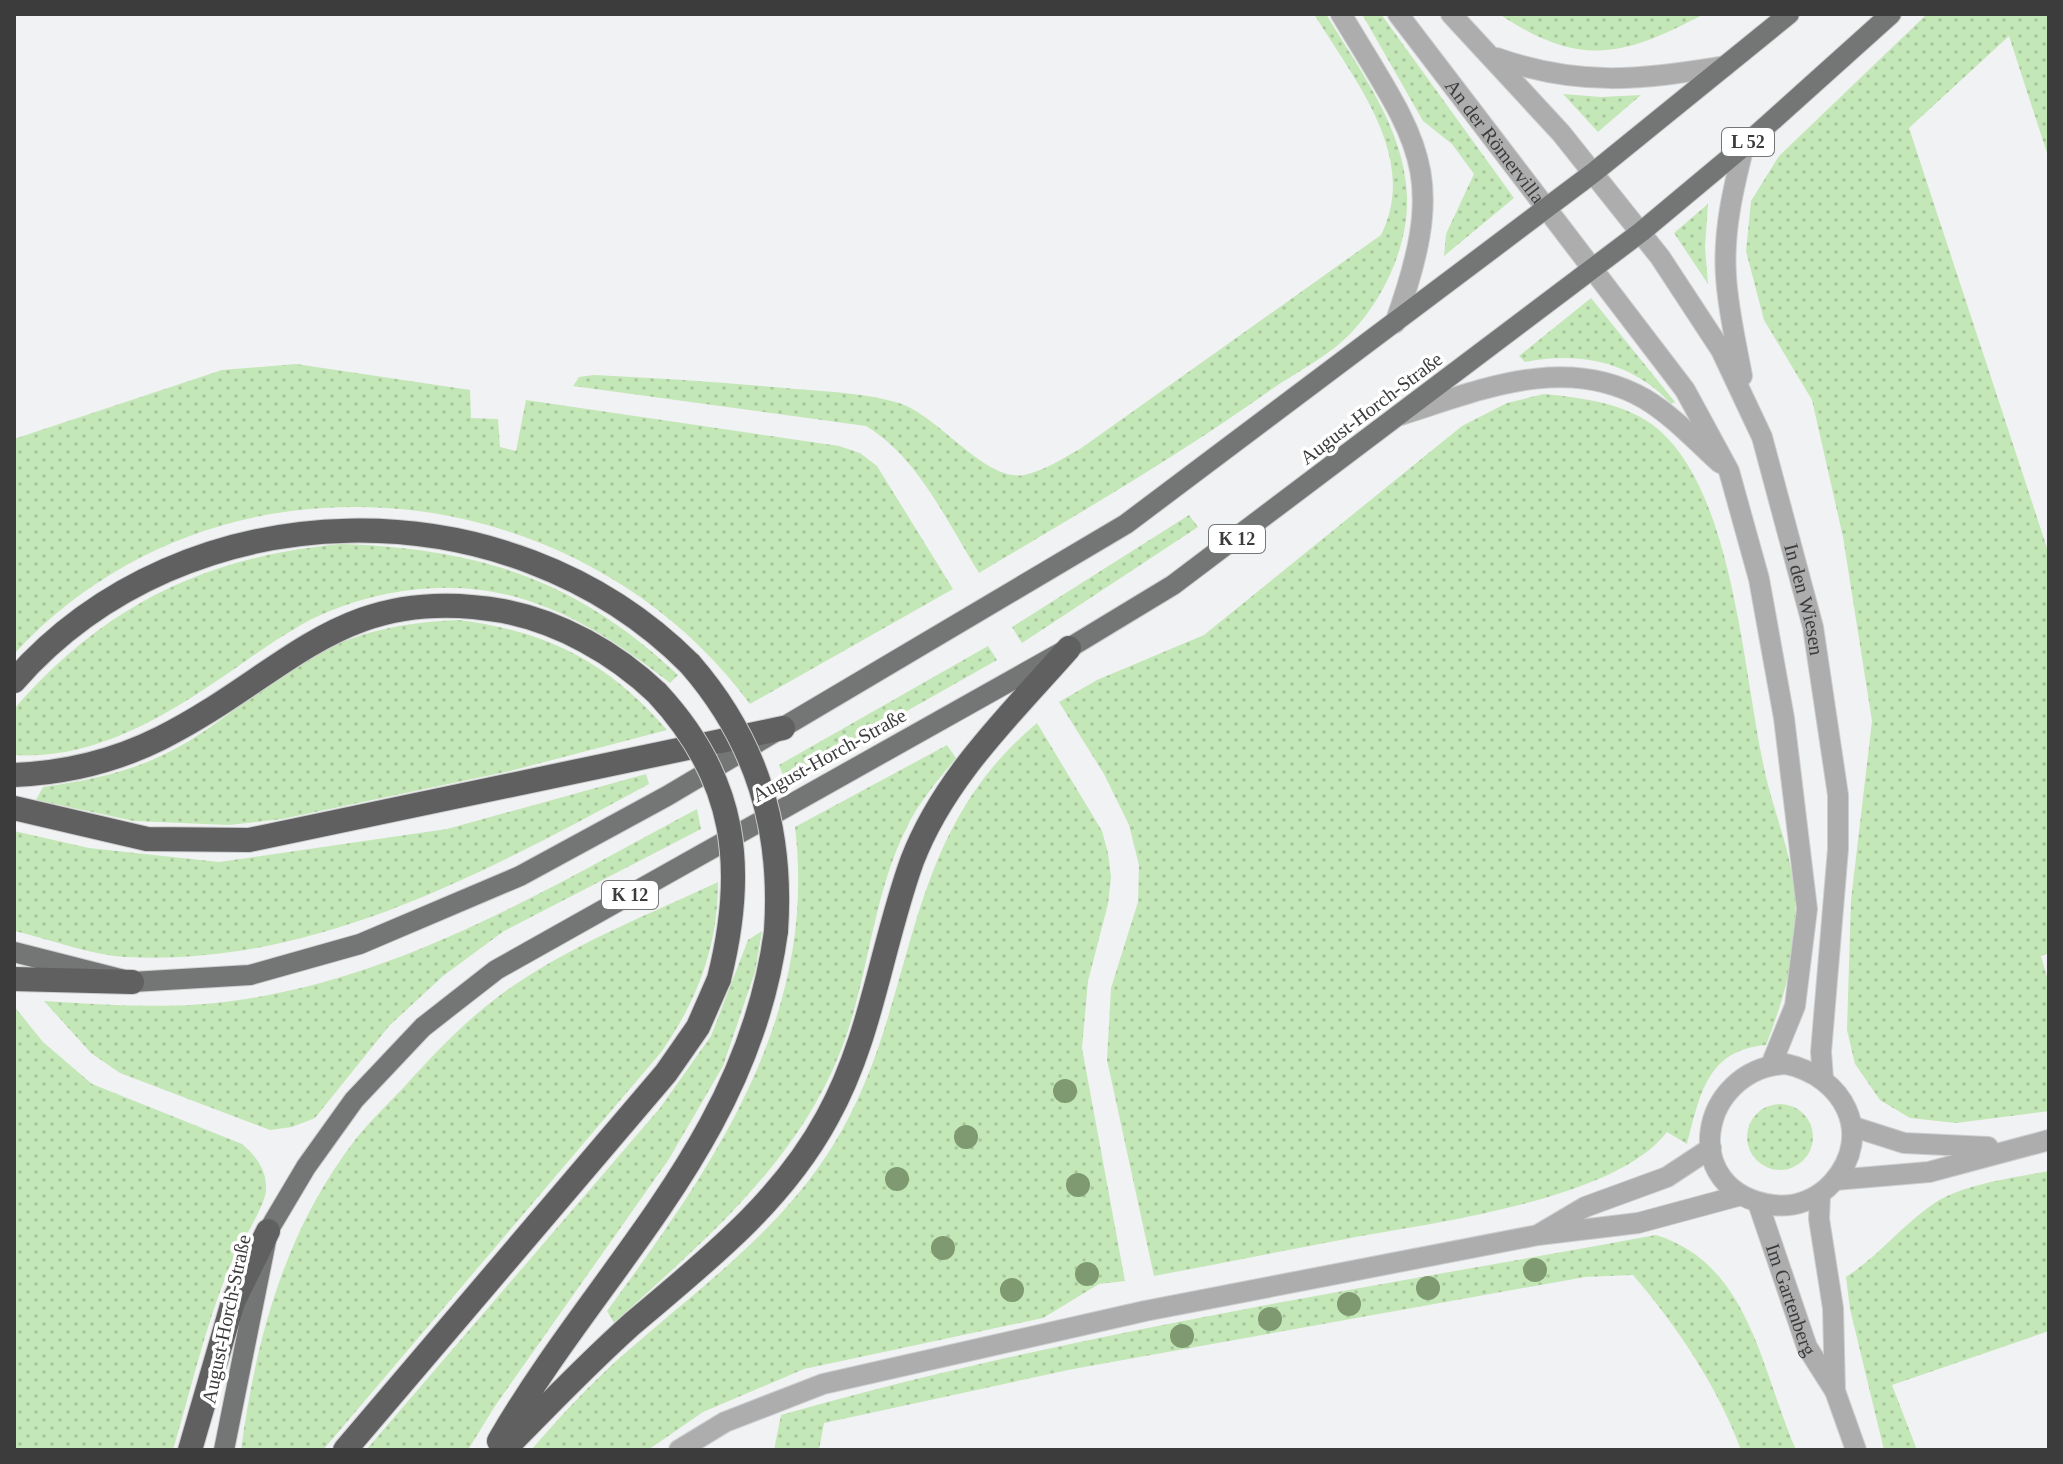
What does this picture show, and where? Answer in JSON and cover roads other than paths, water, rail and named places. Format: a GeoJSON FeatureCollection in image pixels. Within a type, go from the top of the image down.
{"type":"FeatureCollection","features":[{"type":"Feature","properties":{"kind":"highway"},"geometry":{"type":"LineString","coordinates":[[14,681],[86,615],[155,575],[188,561],[267,537],[351,529],[432,535],[522,557],[597,592],[667,641],[690,664],[728,713],[745,742],[766,796],[778,877],[776,931],[759,1013],[719,1112],[681,1180],[537,1380],[494,1450]]}},
{"type":"Feature","properties":{"kind":"highway"},"geometry":{"type":"LineString","coordinates":[[14,775],[48,773],[103,761],[161,738],[321,636],[370,616],[420,605],[448,604],[485,608],[548,623],[615,659],[657,693],[691,734],[718,785],[731,830],[735,890],[719,979],[698,1027],[666,1073],[345,1450]]}},
{"type":"Feature","properties":{"kind":"highway"},"geometry":{"type":"LineString","coordinates":[[504,1450],[631,1325],[720,1251],[779,1187],[808,1149],[827,1119],[860,1048],[902,891],[926,831],[974,755],[1069,648]]}},
{"type":"Feature","properties":{"kind":"highway"},"geometry":{"type":"LineString","coordinates":[[23,811],[147,839],[249,840],[783,728]]}},
{"type":"Feature","properties":{"kind":"highway"},"geometry":{"type":"LineString","coordinates":[[14,979],[132,982]]}},
{"type":"Feature","properties":{"kind":"highway"},"geometry":{"type":"LineString","coordinates":[[190,1450],[233,1302],[268,1231]]}},
{"type":"Feature","properties":{"kind":"main road"},"geometry":{"type":"LineString","coordinates":[[14,952],[132,982],[250,975],[320,958],[396,931],[520,876],[667,796],[1126,524],[1593,173],[1789,14]]}},
{"type":"Feature","properties":{"kind":"main road","name":"L 52"},"geometry":{"type":"LineString","coordinates":[[1641,232],[1744,146],[1891,14]]}},
{"type":"Feature","properties":{"kind":"main road","name":"August-Horch-Straße"},"geometry":{"type":"LineString","coordinates":[[224,1450],[268,1231],[306,1167],[354,1100],[399,1050],[473,987],[695,857],[1069,648],[1173,585],[1641,232]]}},
{"type":"Feature","properties":{"kind":"street"},"geometry":{"type":"LineString","coordinates":[[1341,14],[1407,124],[1422,169],[1423,225],[1395,323]]}},
{"type":"Feature","properties":{"kind":"street","name":"An der Römervilla"},"geometry":{"type":"LineString","coordinates":[[1398,14],[1592,268]]}},
{"type":"Feature","properties":{"kind":"street"},"geometry":{"type":"LineString","coordinates":[[1451,14],[1493,57],[1593,173]]}},
{"type":"Feature","properties":{"kind":"street"},"geometry":{"type":"LineString","coordinates":[[1493,57],[1543,73],[1612,81],[1725,66]]}},
{"type":"Feature","properties":{"kind":"street","name":"L 52"},"geometry":{"type":"LineString","coordinates":[[1744,146],[1728,221],[1726,277],[1745,396]]}},
{"type":"Feature","properties":{"kind":"street","name":"In den Wiesen"},"geometry":{"type":"LineString","coordinates":[[1593,173],[1641,232],[1702,316],[1745,396],[1762,437],[1801,575],[1834,753],[1838,849],[1821,1052],[1823,1078]]}},
{"type":"Feature","properties":{"kind":"street","name":"In den Wiesen"},"geometry":{"type":"LineString","coordinates":[[1592,268],[1685,390],[1729,471],[1759,579],[1784,718],[1807,909],[1795,1006],[1771,1065]]}},
{"type":"Feature","properties":{"kind":"street","name":"K 12"},"geometry":{"type":"LineString","coordinates":[[1397,417],[1525,379],[1586,378],[1645,399],[1729,471]]}},
{"type":"Feature","properties":{"kind":"street"},"geometry":{"type":"LineString","coordinates":[[1771,1065],[1804,1068],[1823,1078],[1839,1093],[1854,1127],[1849,1155],[1835,1180],[1820,1195],[1782,1207],[1738,1196],[1724,1184],[1713,1166],[1711,1148],[1716,1111],[1724,1096],[1754,1069],[1771,1065]]}},
{"type":"Feature","properties":{"kind":"street"},"geometry":{"type":"LineString","coordinates":[[1854,1127],[1904,1143],[2012,1147]]}},
{"type":"Feature","properties":{"kind":"street"},"geometry":{"type":"LineString","coordinates":[[1835,1180],[1929,1172],[2012,1147],[2049,1140]]}},
{"type":"Feature","properties":{"kind":"street"},"geometry":{"type":"LineString","coordinates":[[1538,1235],[1585,1207],[1667,1177],[1711,1148]]}},
{"type":"Feature","properties":{"kind":"street","name":"Im Gartenberg"},"geometry":{"type":"LineString","coordinates":[[1820,1195],[1819,1219],[1833,1308],[1835,1391]]}},
{"type":"Feature","properties":{"kind":"street"},"geometry":{"type":"LineString","coordinates":[[679,1450],[725,1422],[823,1384],[1145,1311],[1538,1235],[1593,1232],[1738,1196]]}},
{"type":"Feature","properties":{"kind":"street","name":"Im Gartenberg"},"geometry":{"type":"LineString","coordinates":[[1758,1203],[1807,1347],[1835,1391],[1856,1450]]}}]}
